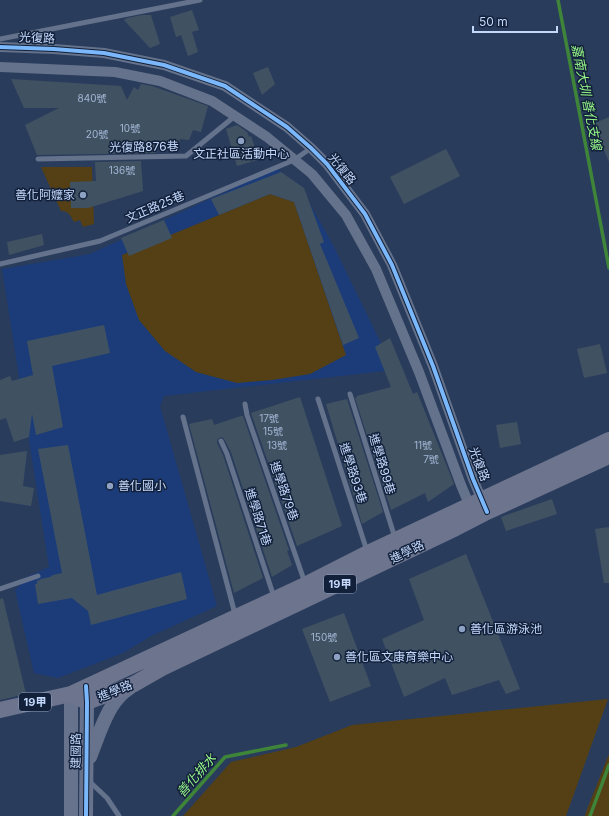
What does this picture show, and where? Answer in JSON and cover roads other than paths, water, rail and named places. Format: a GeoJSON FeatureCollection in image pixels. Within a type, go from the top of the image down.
{"type":"FeatureCollection","features":[{"type":"Feature","properties":{"kind":"main road","name":"進學路"},"geometry":{"type":"LineString","coordinates":[[71,694],[87,702],[134,684],[162,668],[479,509],[609,440]]}},
{"type":"Feature","properties":{"kind":"main road","name":"進學路"},"geometry":{"type":"LineString","coordinates":[[71,694],[274,599],[368,553],[609,456]]}},
{"type":"Feature","properties":{"kind":"main road","name":"19甲"},"geometry":{"type":"LineString","coordinates":[[0,710],[71,694]]}},
{"type":"Feature","properties":{"kind":"street","name":"光復路"},"geometry":{"type":"LineString","coordinates":[[0,46],[104,53],[164,65],[225,86],[287,127],[311,148],[327,164],[365,214],[392,265],[433,366],[473,479],[479,509]]}},
{"type":"Feature","properties":{"kind":"street","name":"光復路"},"geometry":{"type":"LineString","coordinates":[[0,67],[115,72],[160,81],[212,101],[267,137],[312,174],[346,215],[376,269],[419,372],[461,485],[479,509]]}},
{"type":"Feature","properties":{"kind":"street"},"geometry":{"type":"LineString","coordinates":[[86,772],[100,730],[111,708],[119,697],[134,684]]}},
{"type":"Feature","properties":{"kind":"street","name":"建國路"},"geometry":{"type":"LineString","coordinates":[[86,686],[86,816]]}},
{"type":"Feature","properties":{"kind":"street","name":"建國路"},"geometry":{"type":"LineString","coordinates":[[71,694],[71,816]]}},
{"type":"Feature","properties":{"kind":"lane"},"geometry":{"type":"LineString","coordinates":[[0,39],[168,3],[200,0]]}},
{"type":"Feature","properties":{"kind":"lane","name":"光復路876巷"},"geometry":{"type":"LineString","coordinates":[[38,159],[186,156],[235,116]]}},
{"type":"Feature","properties":{"kind":"lane","name":"文正路25巷"},"geometry":{"type":"LineString","coordinates":[[0,264],[100,241],[294,160],[311,148]]}},
{"type":"Feature","properties":{"kind":"lane","name":"進學路99巷"},"geometry":{"type":"LineString","coordinates":[[350,394],[396,541]]}},
{"type":"Feature","properties":{"kind":"lane","name":"進學路93巷"},"geometry":{"type":"LineString","coordinates":[[318,399],[368,553]]}},
{"type":"Feature","properties":{"kind":"lane","name":"進學路79巷"},"geometry":{"type":"LineString","coordinates":[[245,404],[247,415],[305,584]]}},
{"type":"Feature","properties":{"kind":"lane"},"geometry":{"type":"LineString","coordinates":[[184,417],[236,617]]}},
{"type":"Feature","properties":{"kind":"lane","name":"進學路71巷"},"geometry":{"type":"LineString","coordinates":[[222,441],[274,599]]}},
{"type":"Feature","properties":{"kind":"lane"},"geometry":{"type":"LineString","coordinates":[[0,589],[38,576]]}},
{"type":"Feature","properties":{"kind":"lane"},"geometry":{"type":"LineString","coordinates":[[86,772],[108,798],[119,816]]}},
{"type":"Feature","properties":{"kind":"waterway","name":"嘉南大圳 善化支線"},"geometry":{"type":"LineString","coordinates":[[558,0],[609,268]]}},
{"type":"Feature","properties":{"kind":"waterway","name":"善化排水"},"geometry":{"type":"LineString","coordinates":[[173,816],[225,757],[286,745]]}},
{"type":"Feature","properties":{"kind":"waterway","name":"嘉南大圳 善化支線"},"geometry":{"type":"LineString","coordinates":[[590,816],[609,765]]}},
{"type":"Feature","properties":{"kind":"place","name":"文正社區活動中心"},"geometry":{"type":"Point","coordinates":[241,141]}},
{"type":"Feature","properties":{"kind":"place","name":"善化阿嬤家"},"geometry":{"type":"Point","coordinates":[83,195]}},
{"type":"Feature","properties":{"kind":"place","name":"善化國小"},"geometry":{"type":"Point","coordinates":[110,486]}},
{"type":"Feature","properties":{"kind":"place","name":"善化區游泳池"},"geometry":{"type":"Point","coordinates":[462,629]}},
{"type":"Feature","properties":{"kind":"place","name":"善化區文康育樂中心"},"geometry":{"type":"Point","coordinates":[337,657]}}]}
